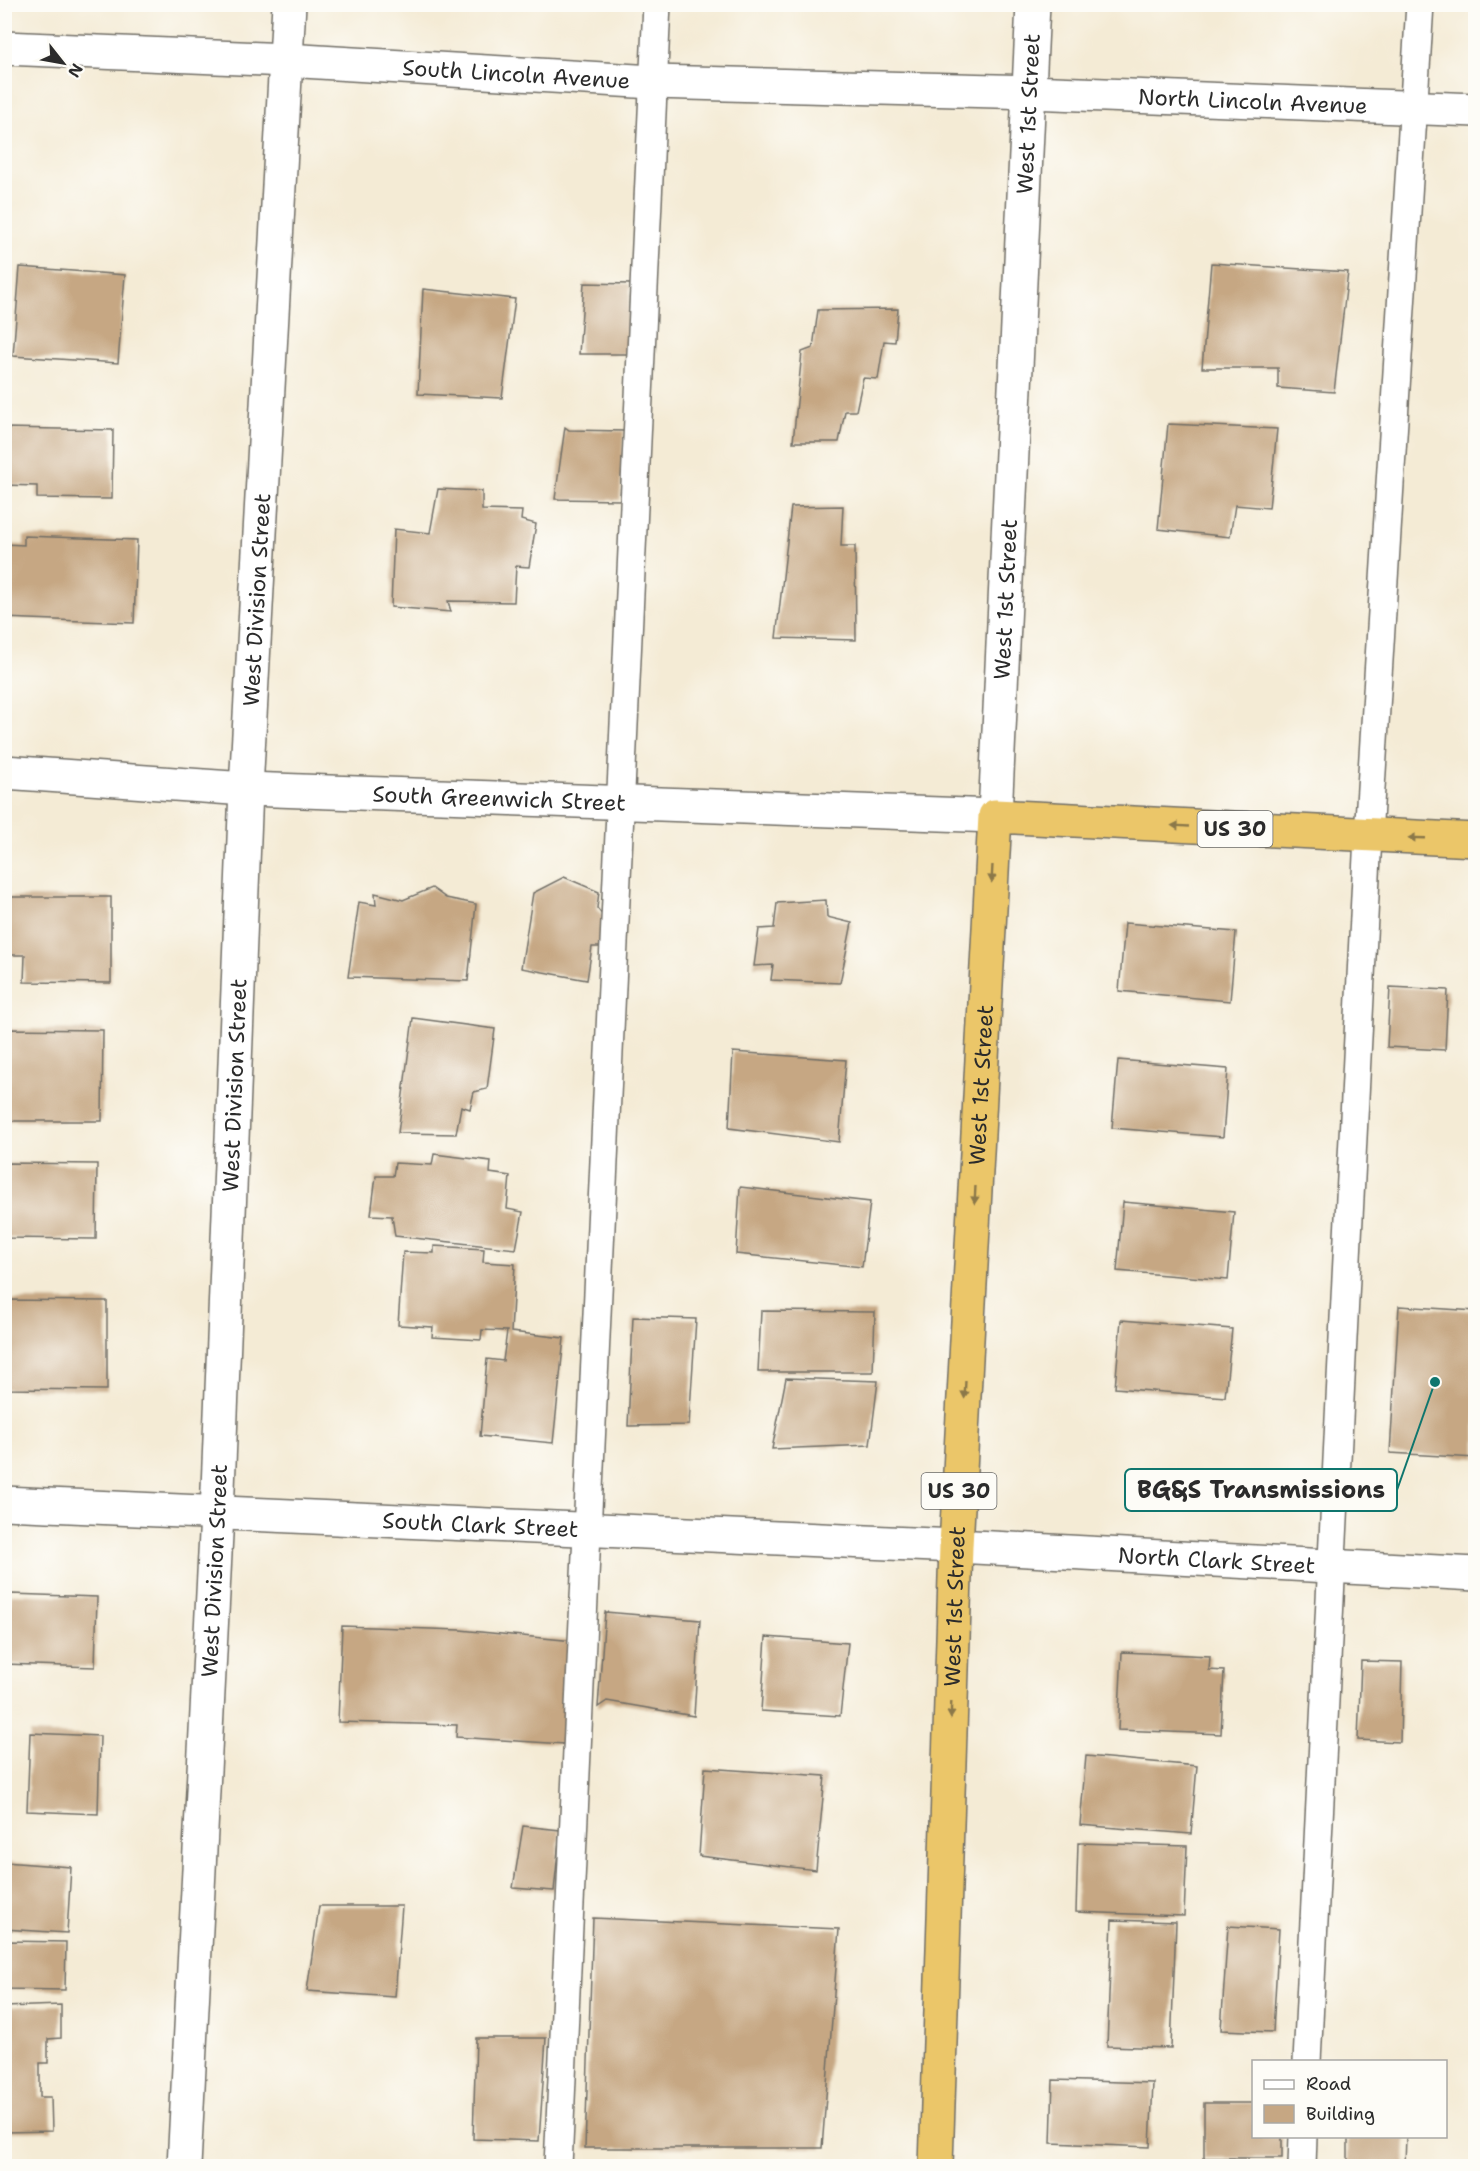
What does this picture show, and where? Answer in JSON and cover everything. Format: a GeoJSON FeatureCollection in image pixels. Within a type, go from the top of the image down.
{"type":"FeatureCollection","features":[{"type":"Feature","properties":{"kind":"highway","name":"US 30"},"geometry":{"type":"LineString","coordinates":[[995,816],[1476,840]]}},
{"type":"Feature","properties":{"kind":"highway","name":"West 1st Street"},"geometry":{"type":"LineString","coordinates":[[936,2166],[956,1546],[995,816]]}},
{"type":"Feature","properties":{"kind":"street","name":"West Division Street"},"geometry":{"type":"LineString","coordinates":[[184,2166],[217,1514],[246,789],[289,4]]}},
{"type":"Feature","properties":{"kind":"street","name":"West 1st Street"},"geometry":{"type":"LineString","coordinates":[[995,816],[1034,4]]}},
{"type":"Feature","properties":{"kind":"street","name":"South Lincoln Avenue"},"geometry":{"type":"LineString","coordinates":[[4,48],[286,60],[653,82],[1030,92]]}},
{"type":"Feature","properties":{"kind":"street","name":"North Lincoln Avenue"},"geometry":{"type":"LineString","coordinates":[[1030,92],[1476,110]]}},
{"type":"Feature","properties":{"kind":"street","name":"South Greenwich Street"},"geometry":{"type":"LineString","coordinates":[[4,771],[246,789],[995,816]]}},
{"type":"Feature","properties":{"kind":"street","name":"South Clark Street"},"geometry":{"type":"LineString","coordinates":[[4,1503],[956,1546]]}},
{"type":"Feature","properties":{"kind":"street","name":"North Clark Street"},"geometry":{"type":"LineString","coordinates":[[956,1546],[1476,1574]]}},
{"type":"Feature","properties":{"kind":"lane"},"geometry":{"type":"LineString","coordinates":[[558,2166],[657,4]]}},
{"type":"Feature","properties":{"kind":"lane"},"geometry":{"type":"LineString","coordinates":[[1307,2060],[1334,1566],[1368,836],[1420,4]]}},
{"type":"Feature","properties":{"kind":"lane"},"geometry":{"type":"LineString","coordinates":[[1302,2166],[1303,2138]]}},
{"type":"Feature","properties":{"kind":"building"},"geometry":{"type":"Polygon","coordinates":[[[4,213],[8,213],[6,255],[4,255],[4,213]]]}},
{"type":"Feature","properties":{"kind":"building"},"geometry":{"type":"Polygon","coordinates":[[[1211,263],[1348,272],[1334,392],[1278,388],[1278,368],[1202,368],[1211,263]]]}},
{"type":"Feature","properties":{"kind":"building"},"geometry":{"type":"Polygon","coordinates":[[[20,267],[125,275],[118,363],[13,356],[20,267]]]}},
{"type":"Feature","properties":{"kind":"building"},"geometry":{"type":"Polygon","coordinates":[[[584,283],[630,284],[628,354],[579,354],[584,283]]]}},
{"type":"Feature","properties":{"kind":"building"},"geometry":{"type":"Polygon","coordinates":[[[423,289],[515,299],[502,398],[418,394],[423,289]]]}},
{"type":"Feature","properties":{"kind":"building"},"geometry":{"type":"Polygon","coordinates":[[[898,309],[895,342],[884,341],[878,379],[863,378],[856,411],[845,411],[839,442],[793,442],[802,352],[813,348],[818,310],[898,309]]]}},
{"type":"Feature","properties":{"kind":"building"},"geometry":{"type":"Polygon","coordinates":[[[1168,424],[1277,429],[1269,508],[1235,505],[1230,537],[1158,529],[1168,424]]]}},
{"type":"Feature","properties":{"kind":"building"},"geometry":{"type":"Polygon","coordinates":[[[565,427],[569,430],[624,431],[620,500],[555,499],[565,427]]]}},
{"type":"Feature","properties":{"kind":"building"},"geometry":{"type":"Polygon","coordinates":[[[4,428],[113,430],[112,499],[37,498],[37,486],[4,485],[4,428]]]}},
{"type":"Feature","properties":{"kind":"building"},"geometry":{"type":"Polygon","coordinates":[[[438,489],[482,491],[482,510],[522,511],[521,520],[536,524],[529,567],[516,566],[514,602],[448,601],[451,612],[391,607],[394,529],[430,533],[438,489]]]}},
{"type":"Feature","properties":{"kind":"building"},"geometry":{"type":"Polygon","coordinates":[[[843,506],[841,546],[855,546],[856,640],[776,638],[791,507],[843,506]]]}},
{"type":"Feature","properties":{"kind":"building"},"geometry":{"type":"Polygon","coordinates":[[[24,536],[137,540],[134,623],[4,618],[4,544],[24,545],[24,536]]]}},
{"type":"Feature","properties":{"kind":"building"},"geometry":{"type":"Polygon","coordinates":[[[564,877],[599,892],[597,908],[606,920],[600,947],[592,947],[587,980],[521,968],[533,893],[564,877]]]}},
{"type":"Feature","properties":{"kind":"building"},"geometry":{"type":"Polygon","coordinates":[[[432,888],[446,898],[476,904],[468,981],[348,977],[359,902],[376,905],[375,893],[403,900],[432,888]]]}},
{"type":"Feature","properties":{"kind":"building"},"geometry":{"type":"Polygon","coordinates":[[[4,897],[111,897],[111,983],[24,982],[25,955],[4,955],[4,897]]]}},
{"type":"Feature","properties":{"kind":"building"},"geometry":{"type":"Polygon","coordinates":[[[826,900],[827,917],[852,923],[840,983],[771,980],[773,965],[754,966],[759,929],[774,928],[777,903],[826,900]]]}},
{"type":"Feature","properties":{"kind":"building"},"geometry":{"type":"Polygon","coordinates":[[[1125,923],[1236,932],[1230,1001],[1119,991],[1125,923]]]}},
{"type":"Feature","properties":{"kind":"building"},"geometry":{"type":"Polygon","coordinates":[[[1390,987],[1448,990],[1445,1050],[1387,1047],[1390,987]]]}},
{"type":"Feature","properties":{"kind":"building"},"geometry":{"type":"Polygon","coordinates":[[[413,1018],[495,1029],[487,1089],[474,1092],[470,1109],[461,1106],[456,1134],[398,1133],[413,1018]]]}},
{"type":"Feature","properties":{"kind":"building"},"geometry":{"type":"Polygon","coordinates":[[[4,1029],[103,1030],[102,1121],[4,1121],[4,1029]]]}},
{"type":"Feature","properties":{"kind":"building"},"geometry":{"type":"Polygon","coordinates":[[[733,1052],[846,1060],[839,1142],[729,1128],[733,1052]]]}},
{"type":"Feature","properties":{"kind":"building"},"geometry":{"type":"Polygon","coordinates":[[[1118,1060],[1228,1069],[1223,1137],[1112,1128],[1118,1060]]]}},
{"type":"Feature","properties":{"kind":"building"},"geometry":{"type":"Polygon","coordinates":[[[434,1154],[491,1161],[490,1173],[510,1176],[507,1209],[523,1212],[516,1249],[395,1236],[392,1216],[371,1215],[376,1176],[393,1176],[395,1163],[432,1165],[434,1154]]]}},
{"type":"Feature","properties":{"kind":"building"},"geometry":{"type":"Polygon","coordinates":[[[4,1163],[97,1164],[96,1239],[4,1238],[4,1163]]]}},
{"type":"Feature","properties":{"kind":"building"},"geometry":{"type":"Polygon","coordinates":[[[740,1187],[870,1202],[862,1267],[736,1254],[740,1187]]]}},
{"type":"Feature","properties":{"kind":"building"},"geometry":{"type":"Polygon","coordinates":[[[1123,1202],[1234,1212],[1228,1280],[1117,1271],[1123,1202]]]}},
{"type":"Feature","properties":{"kind":"building"},"geometry":{"type":"Polygon","coordinates":[[[434,1246],[484,1249],[483,1262],[515,1264],[511,1332],[564,1338],[553,1443],[480,1436],[487,1359],[503,1361],[507,1331],[482,1330],[481,1340],[432,1337],[433,1327],[398,1325],[403,1252],[434,1253],[434,1246]]]}},
{"type":"Feature","properties":{"kind":"building"},"geometry":{"type":"Polygon","coordinates":[[[4,1300],[107,1301],[107,1390],[4,1389],[4,1300]]]}},
{"type":"Feature","properties":{"kind":"building"},"geometry":{"type":"Polygon","coordinates":[[[1399,1306],[1476,1311],[1476,1458],[1390,1453],[1399,1306]]]}},
{"type":"Feature","properties":{"kind":"building"},"geometry":{"type":"Polygon","coordinates":[[[761,1311],[875,1312],[873,1372],[758,1372],[761,1311]]]}},
{"type":"Feature","properties":{"kind":"building"},"geometry":{"type":"Polygon","coordinates":[[[633,1317],[696,1319],[689,1425],[628,1426],[633,1317]]]}},
{"type":"Feature","properties":{"kind":"building"},"geometry":{"type":"Polygon","coordinates":[[[1121,1320],[1232,1329],[1225,1397],[1115,1388],[1121,1320]]]}},
{"type":"Feature","properties":{"kind":"building"},"geometry":{"type":"Polygon","coordinates":[[[786,1378],[878,1381],[870,1445],[772,1449],[786,1378]]]}},
{"type":"Feature","properties":{"kind":"building"},"geometry":{"type":"Polygon","coordinates":[[[11,1594],[97,1597],[95,1667],[4,1664],[4,1607],[10,1607],[11,1594]]]}},
{"type":"Feature","properties":{"kind":"building"},"geometry":{"type":"Polygon","coordinates":[[[605,1612],[700,1620],[694,1716],[607,1701],[598,1707],[605,1612]]]}},
{"type":"Feature","properties":{"kind":"building"},"geometry":{"type":"Polygon","coordinates":[[[342,1626],[460,1630],[574,1641],[565,1744],[456,1737],[457,1725],[338,1722],[342,1626]]]}},
{"type":"Feature","properties":{"kind":"building"},"geometry":{"type":"Polygon","coordinates":[[[766,1637],[848,1643],[840,1716],[761,1711],[766,1637]]]}},
{"type":"Feature","properties":{"kind":"building"},"geometry":{"type":"Polygon","coordinates":[[[1122,1652],[1210,1656],[1209,1670],[1224,1671],[1221,1734],[1118,1730],[1122,1652]]]}},
{"type":"Feature","properties":{"kind":"building"},"geometry":{"type":"Polygon","coordinates":[[[1361,1661],[1402,1662],[1400,1742],[1358,1740],[1361,1661]]]}},
{"type":"Feature","properties":{"kind":"building"},"geometry":{"type":"Polygon","coordinates":[[[30,1733],[100,1736],[98,1814],[27,1811],[30,1733]]]}},
{"type":"Feature","properties":{"kind":"building"},"geometry":{"type":"Polygon","coordinates":[[[1086,1756],[1197,1766],[1191,1834],[1080,1825],[1086,1756]]]}},
{"type":"Feature","properties":{"kind":"building"},"geometry":{"type":"Polygon","coordinates":[[[705,1768],[825,1776],[816,1870],[699,1856],[705,1768]]]}},
{"type":"Feature","properties":{"kind":"building"},"geometry":{"type":"Polygon","coordinates":[[[523,1826],[560,1830],[554,1891],[513,1888],[523,1826]]]}},
{"type":"Feature","properties":{"kind":"building"},"geometry":{"type":"Polygon","coordinates":[[[1078,1843],[1187,1846],[1184,1916],[1076,1912],[1078,1843]]]}},
{"type":"Feature","properties":{"kind":"building"},"geometry":{"type":"Polygon","coordinates":[[[4,1862],[71,1867],[67,1933],[4,1929],[4,1862]]]}},
{"type":"Feature","properties":{"kind":"building"},"geometry":{"type":"Polygon","coordinates":[[[319,1906],[402,1906],[395,1997],[307,1991],[319,1906]]]}},
{"type":"Feature","properties":{"kind":"building"},"geometry":{"type":"Polygon","coordinates":[[[593,1918],[839,1929],[822,2148],[585,2148],[593,1918]]]}},
{"type":"Feature","properties":{"kind":"building"},"geometry":{"type":"Polygon","coordinates":[[[1112,1920],[1176,1922],[1171,2048],[1107,2046],[1112,1920]]]}},
{"type":"Feature","properties":{"kind":"building"},"geometry":{"type":"Polygon","coordinates":[[[1228,1926],[1279,1929],[1273,2032],[1221,2030],[1228,1926]]]}},
{"type":"Feature","properties":{"kind":"building"},"geometry":{"type":"Polygon","coordinates":[[[4,1941],[66,1942],[65,1990],[4,1989],[4,1941]]]}},
{"type":"Feature","properties":{"kind":"building"},"geometry":{"type":"Polygon","coordinates":[[[61,2005],[61,2038],[48,2039],[48,2063],[40,2063],[40,2097],[51,2097],[52,2131],[4,2132],[4,2007],[61,2005]]]}},
{"type":"Feature","properties":{"kind":"building"},"geometry":{"type":"Polygon","coordinates":[[[476,2038],[546,2038],[539,2141],[473,2139],[476,2038]]]}},
{"type":"Feature","properties":{"kind":"building"},"geometry":{"type":"Polygon","coordinates":[[[1053,2080],[1153,2083],[1150,2147],[1051,2143],[1053,2080]]]}},
{"type":"Feature","properties":{"kind":"building"},"geometry":{"type":"Polygon","coordinates":[[[1204,2103],[1252,2103],[1252,2138],[1282,2138],[1282,2158],[1204,2158],[1204,2103]]]}},
{"type":"Feature","properties":{"kind":"building"},"geometry":{"type":"Polygon","coordinates":[[[1348,2138],[1406,2138],[1405,2166],[1348,2166],[1348,2138]]]}},
{"type":"Feature","properties":{"kind":"place","name":"BG&S Transmissions"},"geometry":{"type":"Point","coordinates":[1435,1382]}}]}
